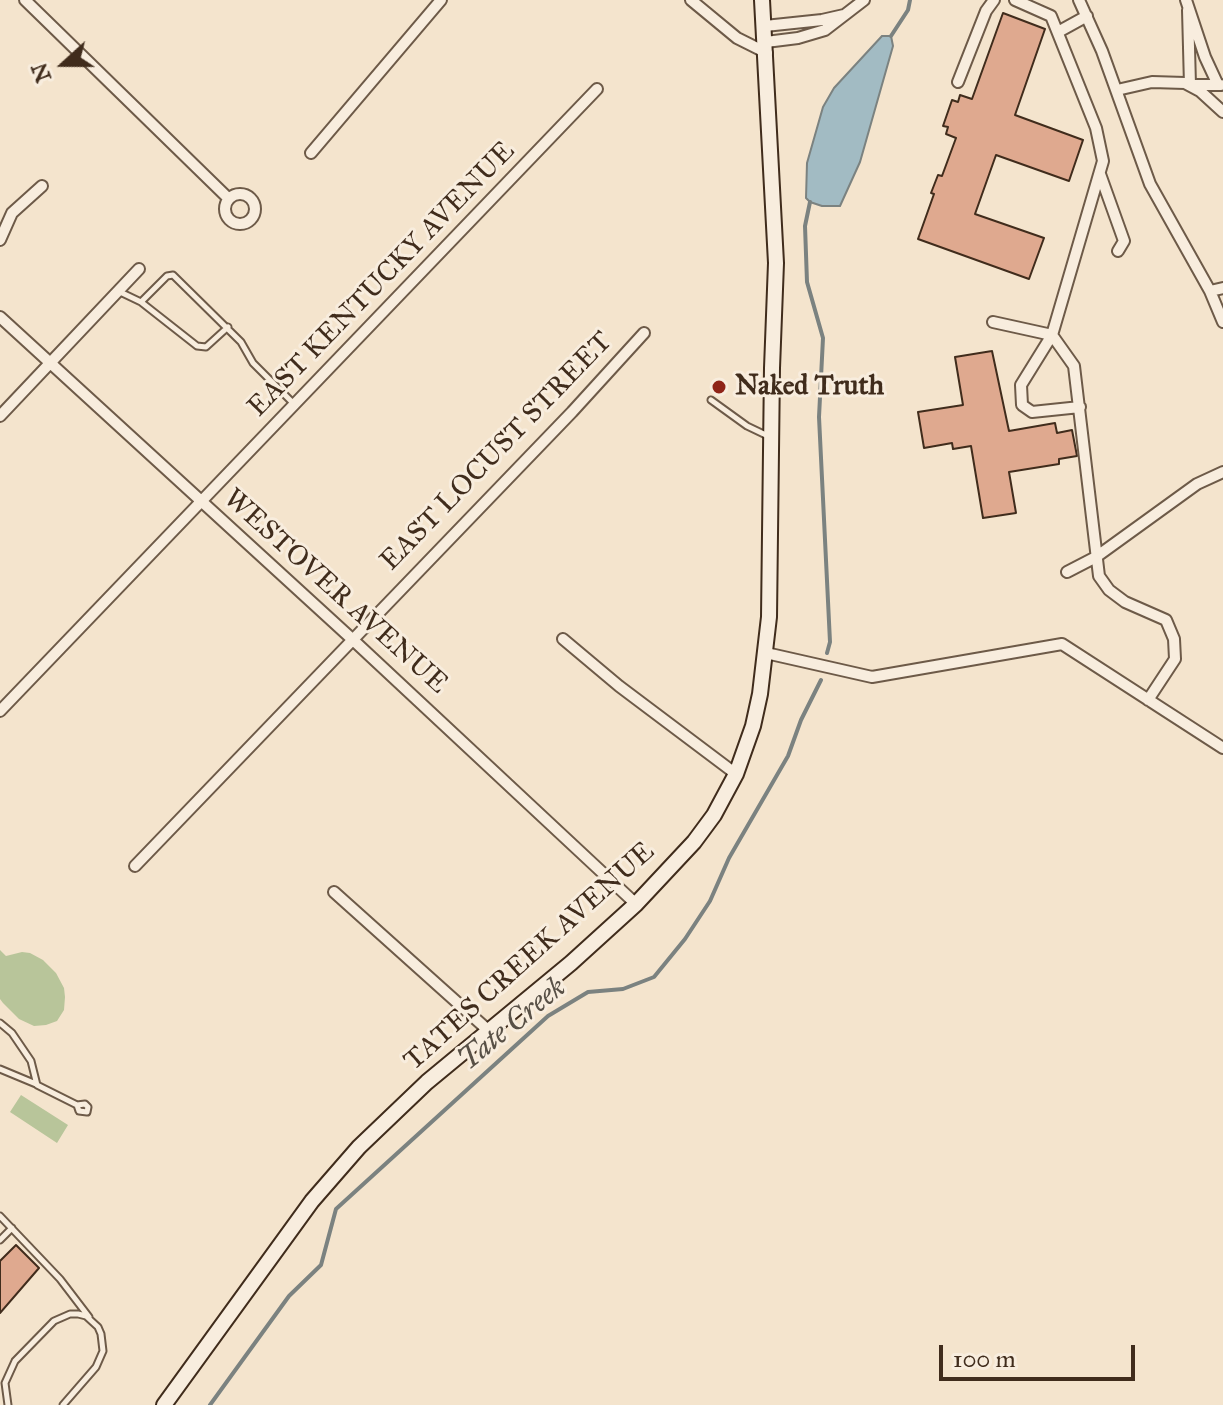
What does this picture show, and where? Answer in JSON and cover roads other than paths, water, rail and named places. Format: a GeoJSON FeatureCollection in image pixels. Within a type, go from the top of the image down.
{"type":"FeatureCollection","features":[{"type":"Feature","properties":{"kind":"main road","name":"TATES CREEK AVENUE"},"geometry":{"type":"LineString","coordinates":[[164,1405],[333,1176],[399,1107],[636,904],[694,842],[714,815],[736,774],[753,726],[769,617],[776,263],[767,48],[762,0]]}},
{"type":"Feature","properties":{"kind":"street"},"geometry":{"type":"LineString","coordinates":[[25,0],[229,199]]}},
{"type":"Feature","properties":{"kind":"street"},"geometry":{"type":"LineString","coordinates":[[311,153],[441,0]]}},
{"type":"Feature","properties":{"kind":"street"},"geometry":{"type":"LineString","coordinates":[[691,0],[737,38],[767,48],[833,26],[864,0]]}},
{"type":"Feature","properties":{"kind":"street"},"geometry":{"type":"LineString","coordinates":[[958,82],[986,11],[994,0]]}},
{"type":"Feature","properties":{"kind":"street"},"geometry":{"type":"LineString","coordinates":[[1015,0],[1051,16],[1096,128],[1103,161],[1052,335],[1021,385],[1022,405],[1032,412],[1080,407]]}},
{"type":"Feature","properties":{"kind":"street"},"geometry":{"type":"LineString","coordinates":[[1079,0],[1117,90],[1150,184],[1210,291],[1223,322]]}},
{"type":"Feature","properties":{"kind":"street"},"geometry":{"type":"LineString","coordinates":[[1117,90],[1152,82],[1221,85],[1187,5]]}},
{"type":"Feature","properties":{"kind":"street"},"geometry":{"type":"LineString","coordinates":[[1187,5],[1190,85],[1223,112]]}},
{"type":"Feature","properties":{"kind":"street"},"geometry":{"type":"LineString","coordinates":[[765,26],[822,20],[845,14]]}},
{"type":"Feature","properties":{"kind":"street"},"geometry":{"type":"LineString","coordinates":[[1058,32],[1087,16]]}},
{"type":"Feature","properties":{"kind":"street","name":"EAST KENTUCKY AVENUE"},"geometry":{"type":"LineString","coordinates":[[0,711],[597,89]]}},
{"type":"Feature","properties":{"kind":"street"},"geometry":{"type":"LineString","coordinates":[[1100,174],[1124,241],[1118,251]]}},
{"type":"Feature","properties":{"kind":"street"},"geometry":{"type":"LineString","coordinates":[[0,240],[12,213],[42,186]]}},
{"type":"Feature","properties":{"kind":"street"},"geometry":{"type":"LineString","coordinates":[[0,416],[139,269]]}},
{"type":"Feature","properties":{"kind":"street"},"geometry":{"type":"LineString","coordinates":[[1210,291],[1223,288]]}},
{"type":"Feature","properties":{"kind":"street","name":"WESTOVER AVENUE"},"geometry":{"type":"LineString","coordinates":[[0,317],[636,904]]}},
{"type":"Feature","properties":{"kind":"street"},"geometry":{"type":"LineString","coordinates":[[993,322],[1052,335],[1074,366],[1099,576],[1109,590],[1125,602],[1166,620],[1174,639],[1175,659],[1148,700]]}},
{"type":"Feature","properties":{"kind":"street","name":"EAST LOCUST STREET"},"geometry":{"type":"LineString","coordinates":[[135,866],[572,412],[644,333]]}},
{"type":"Feature","properties":{"kind":"street"},"geometry":{"type":"LineString","coordinates":[[1067,572],[1096,557],[1184,493],[1223,472]]}},
{"type":"Feature","properties":{"kind":"street"},"geometry":{"type":"LineString","coordinates":[[563,639],[619,686],[736,774]]}},
{"type":"Feature","properties":{"kind":"street"},"geometry":{"type":"LineString","coordinates":[[766,653],[872,677],[1062,644],[1223,748]]}},
{"type":"Feature","properties":{"kind":"street"},"geometry":{"type":"LineString","coordinates":[[334,892],[489,1031]]}},
{"type":"Feature","properties":{"kind":"lane"},"geometry":{"type":"LineString","coordinates":[[141,302],[167,276],[173,275],[228,327],[253,363],[294,405]]}},
{"type":"Feature","properties":{"kind":"lane"},"geometry":{"type":"LineString","coordinates":[[118,291],[141,302],[197,346],[206,347],[228,327]]}},
{"type":"Feature","properties":{"kind":"lane"},"geometry":{"type":"LineString","coordinates":[[711,400],[771,437]]}},
{"type":"Feature","properties":{"kind":"lane"},"geometry":{"type":"LineString","coordinates":[[0,1023],[12,1033],[31,1061],[37,1085]]}},
{"type":"Feature","properties":{"kind":"lane"},"geometry":{"type":"LineString","coordinates":[[0,1069],[77,1105]]}},
{"type":"Feature","properties":{"kind":"lane"},"geometry":{"type":"LineString","coordinates":[[0,1216],[60,1279],[101,1334],[103,1351],[100,1360],[63,1405]]}},
{"type":"Feature","properties":{"kind":"lane"},"geometry":{"type":"LineString","coordinates":[[0,1240],[12,1228]]}},
{"type":"Feature","properties":{"kind":"lane"},"geometry":{"type":"LineString","coordinates":[[8,1405],[5,1391],[7,1375],[15,1361],[40,1334],[54,1321],[70,1314],[86,1316],[92,1321]]}},
{"type":"Feature","properties":{"kind":"water"},"geometry":{"type":"Polygon","coordinates":[[[882,36],[891,36],[893,46],[860,162],[840,206],[810,202],[806,198],[807,163],[823,107],[834,88],[882,36]]]}},
{"type":"Feature","properties":{"kind":"waterway","name":"Tate Creek"},"geometry":{"type":"LineString","coordinates":[[891,36],[908,10],[910,0]]}},
{"type":"Feature","properties":{"kind":"waterway","name":"Tate Creek"},"geometry":{"type":"LineString","coordinates":[[810,202],[805,226],[807,282],[823,338],[819,417],[830,642],[827,653]]}},
{"type":"Feature","properties":{"kind":"waterway","name":"Tate Creek"},"geometry":{"type":"LineString","coordinates":[[210,1405],[289,1296],[321,1265],[336,1209],[548,1016],[588,992],[623,989],[654,977],[685,939],[710,901],[729,858],[788,756],[801,720],[821,680]]}},
{"type":"Feature","properties":{"kind":"place","name":"Naked Truth"},"geometry":{"type":"Point","coordinates":[719,387]}}]}
